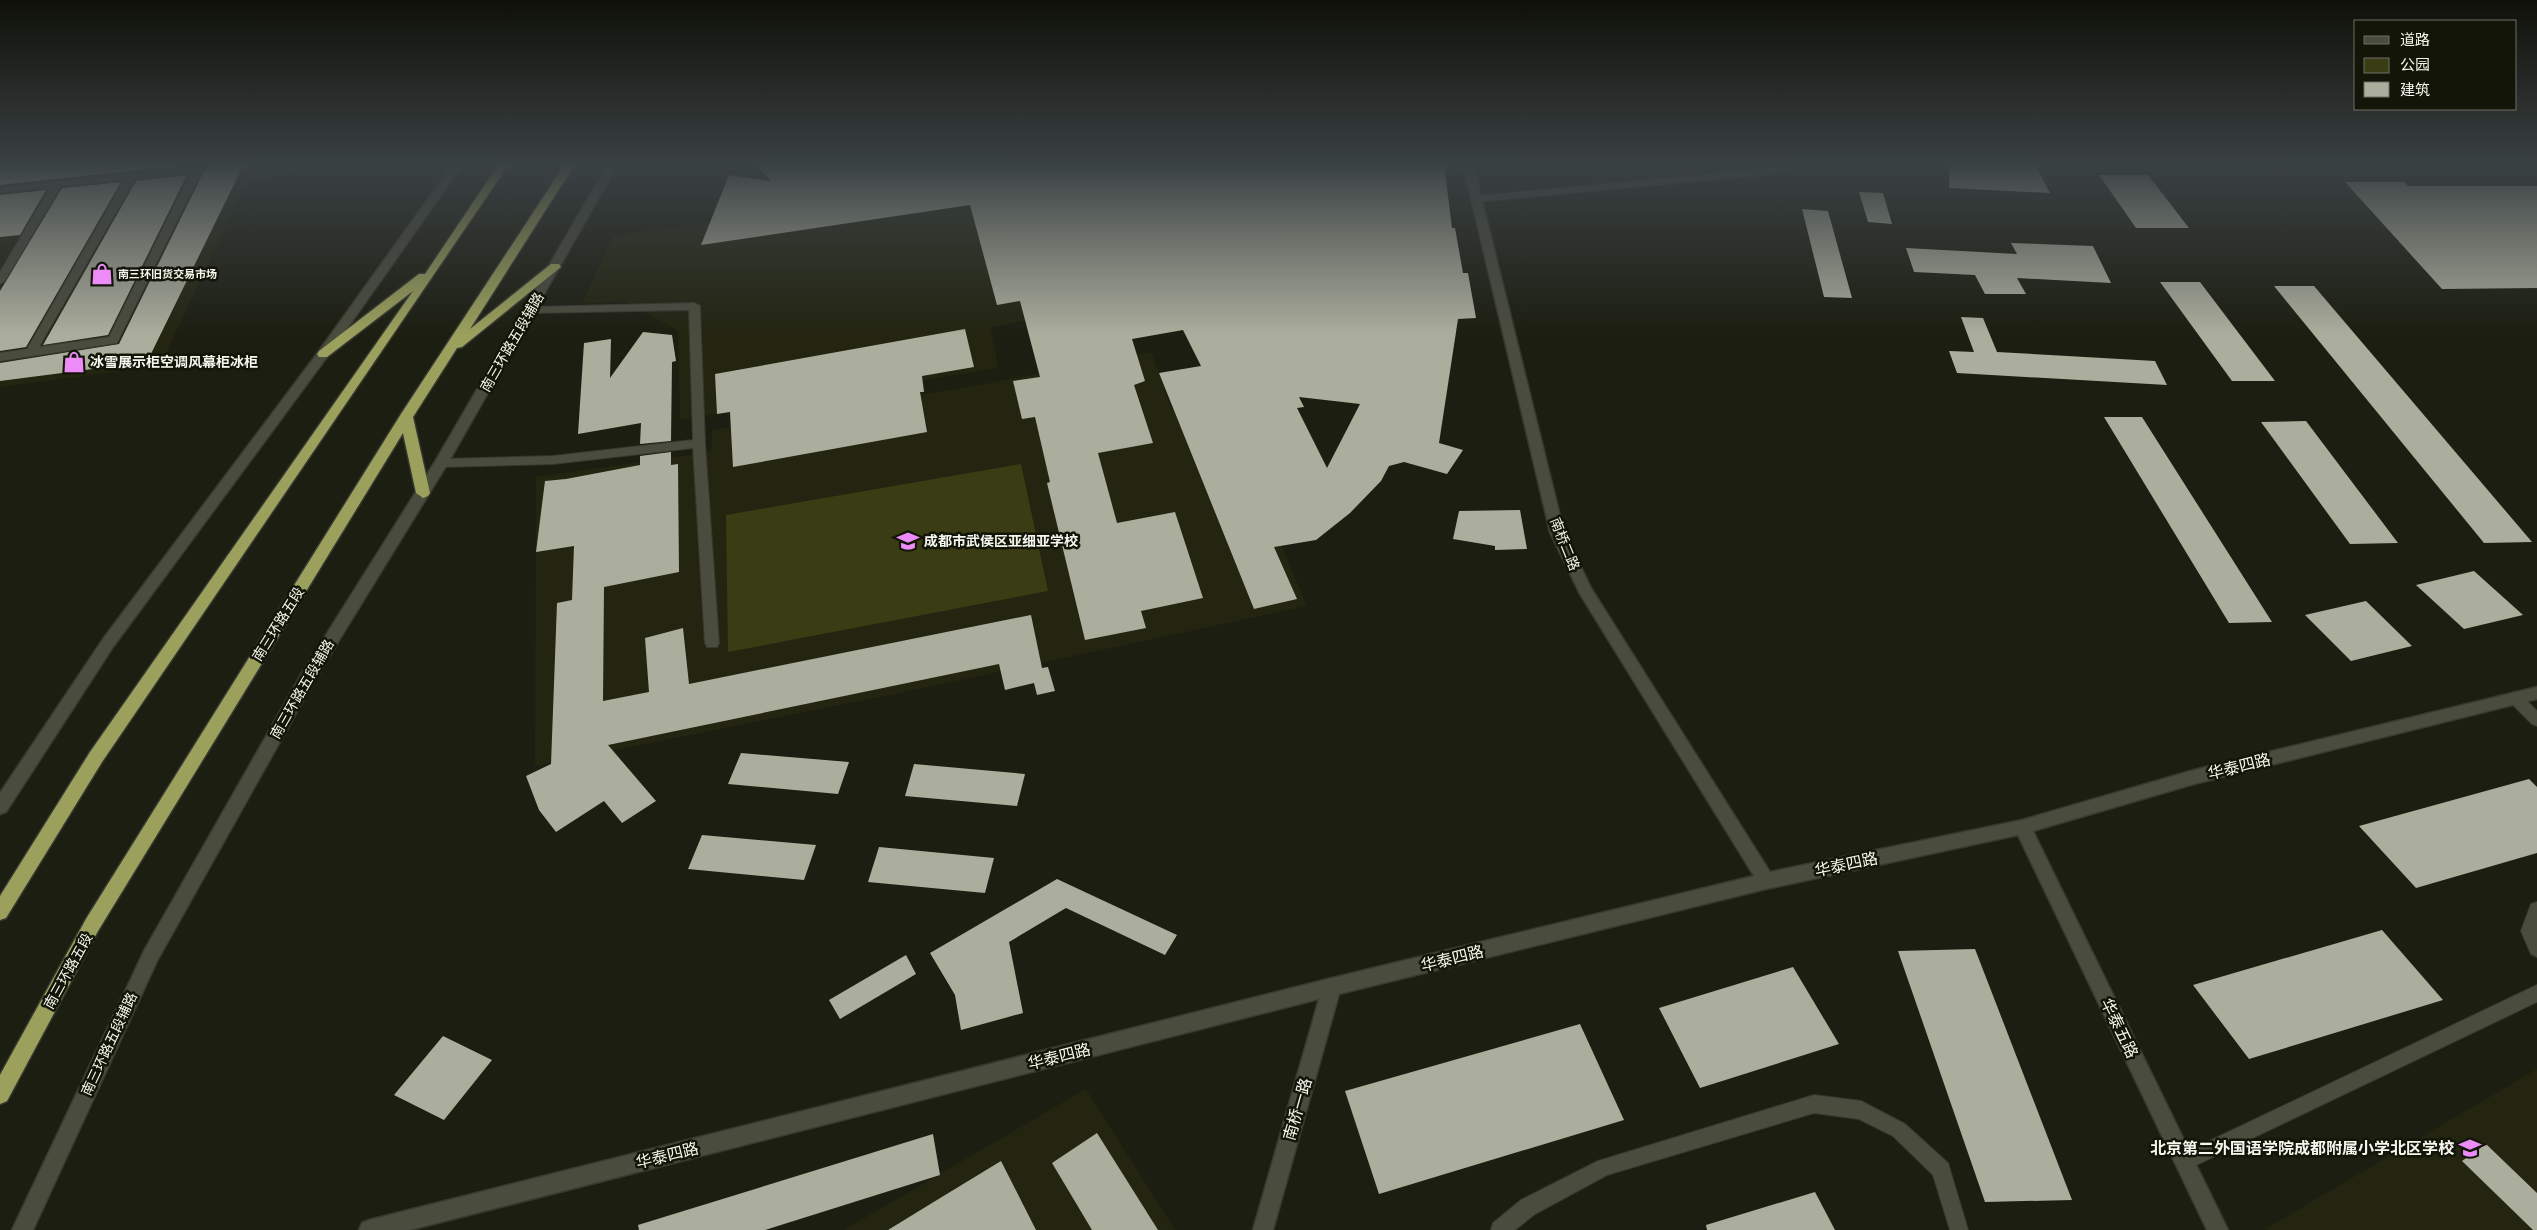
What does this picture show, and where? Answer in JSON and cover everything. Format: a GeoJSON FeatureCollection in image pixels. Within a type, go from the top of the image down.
{"type":"FeatureCollection","features":[{"type":"Feature","properties":{"kind":"highway"},"geometry":{"type":"LineString","coordinates":[[0,912],[96,757],[466,221]]}},
{"type":"Feature","properties":{"kind":"highway","name":"南三环路五段"},"geometry":{"type":"LineString","coordinates":[[0,1094],[92,925],[406,417],[533,221]]}},
{"type":"Feature","properties":{"kind":"highway"},"geometry":{"type":"LineString","coordinates":[[447,353],[555,267]]}},
{"type":"Feature","properties":{"kind":"highway"},"geometry":{"type":"LineString","coordinates":[[323,354],[434,269]]}},
{"type":"Feature","properties":{"kind":"highway"},"geometry":{"type":"LineString","coordinates":[[406,417],[423,493]]}},
{"type":"Feature","properties":{"kind":"street"},"geometry":{"type":"LineString","coordinates":[[0,806],[108,643],[323,354],[417,221]]}},
{"type":"Feature","properties":{"kind":"street","name":"南三环路五段辅路"},"geometry":{"type":"LineString","coordinates":[[22,1230],[151,955],[308,676],[441,463],[581,221]]}},
{"type":"Feature","properties":{"kind":"street","name":"南桥二路"},"geometry":{"type":"LineString","coordinates":[[1481,221],[1557,532],[1584,590],[1766,881]]}},
{"type":"Feature","properties":{"kind":"street","name":"华泰四路"},"geometry":{"type":"LineString","coordinates":[[369,1230],[1332,987],[1766,881],[2022,827],[2194,776],[2537,693]]}},
{"type":"Feature","properties":{"kind":"street","name":"华泰五路"},"geometry":{"type":"LineString","coordinates":[[2022,827],[2186,1160],[2218,1230]]}},
{"type":"Feature","properties":{"kind":"street","name":"南桥一路"},"geometry":{"type":"LineString","coordinates":[[1263,1230],[1332,987]]}},
{"type":"Feature","properties":{"kind":"lane"},"geometry":{"type":"LineString","coordinates":[[0,281],[35,221]]}},
{"type":"Feature","properties":{"kind":"lane"},"geometry":{"type":"LineString","coordinates":[[31,352],[106,221]]}},
{"type":"Feature","properties":{"kind":"lane"},"geometry":{"type":"LineString","coordinates":[[0,357],[113,340],[173,221]]}},
{"type":"Feature","properties":{"kind":"lane"},"geometry":{"type":"LineString","coordinates":[[531,310],[694,306],[698,443],[712,644]]}},
{"type":"Feature","properties":{"kind":"lane"},"geometry":{"type":"LineString","coordinates":[[441,463],[552,460],[698,443]]}},
{"type":"Feature","properties":{"kind":"lane"},"geometry":{"type":"LineString","coordinates":[[2515,698],[2537,720]]}},
{"type":"Feature","properties":{"kind":"lane"},"geometry":{"type":"LineString","coordinates":[[2537,909],[2529,931],[2537,949]]}},
{"type":"Feature","properties":{"kind":"lane"},"geometry":{"type":"LineString","coordinates":[[2186,1160],[2537,993]]}},
{"type":"Feature","properties":{"kind":"lane"},"geometry":{"type":"LineString","coordinates":[[1500,1230],[1528,1207],[1604,1167],[1814,1104],[1861,1110],[1899,1130],[1941,1170],[1959,1230]]}},
{"type":"Feature","properties":{"kind":"shaded area","name":"南三环旧货交易市场"},"geometry":{"type":"Polygon","coordinates":[[[0,221],[228,221],[160,366],[0,387],[0,221]]]}},
{"type":"Feature","properties":{"kind":"shaded area"},"geometry":{"type":"Polygon","coordinates":[[[713,221],[1024,221],[1056,313],[991,328],[998,368],[680,420],[678,331],[628,302],[582,303],[613,237],[713,221]]]}},
{"type":"Feature","properties":{"kind":"shaded area","name":"成都市武侯区亚细亚学校"},"geometry":{"type":"Polygon","coordinates":[[[1151,352],[1172,410],[1220,401],[1307,606],[900,693],[535,766],[536,477],[711,452],[712,430],[984,384],[1151,352]]]}},
{"type":"Feature","properties":{"kind":"shaded area","name":"北京第二外国语学院成都附属小学北区学校"},"geometry":{"type":"Polygon","coordinates":[[[2537,1069],[2537,1230],[2268,1230],[2267,1228],[2537,1069]]]}},
{"type":"Feature","properties":{"kind":"shaded area"},"geometry":{"type":"Polygon","coordinates":[[[1086,1089],[1175,1230],[844,1230],[1086,1089]]]}},
{"type":"Feature","properties":{"kind":"green space"},"geometry":{"type":"Polygon","coordinates":[[[1021,464],[1048,591],[728,652],[726,515],[1021,464]]]}},
{"type":"Feature","properties":{"kind":"building"},"geometry":{"type":"Polygon","coordinates":[[[0,221],[28,221],[20,235],[0,237],[0,221]]]}},
{"type":"Feature","properties":{"kind":"building"},"geometry":{"type":"Polygon","coordinates":[[[42,221],[98,221],[26,347],[0,351],[0,291],[42,221]]]}},
{"type":"Feature","properties":{"kind":"building"},"geometry":{"type":"Polygon","coordinates":[[[113,221],[164,221],[108,335],[43,345],[113,221]]]}},
{"type":"Feature","properties":{"kind":"building"},"geometry":{"type":"Polygon","coordinates":[[[179,221],[216,221],[147,362],[0,381],[0,363],[119,344],[179,221]]]}},
{"type":"Feature","properties":{"kind":"building"},"geometry":{"type":"Polygon","coordinates":[[[710,221],[860,221],[701,245],[710,221]]]}},
{"type":"Feature","properties":{"kind":"building"},"geometry":{"type":"Polygon","coordinates":[[[974,221],[1451,221],[1452,228],[1455,228],[1463,273],[1468,273],[1476,318],[1458,319],[1439,443],[1463,450],[1447,474],[1404,462],[1389,466],[1381,481],[1350,513],[1316,540],[1274,547],[1297,599],[1254,609],[1159,373],[1201,366],[1183,330],[1132,339],[1145,381],[1134,385],[1153,443],[1098,453],[1117,523],[1175,512],[1203,598],[1141,611],[1146,628],[1085,640],[1047,483],[1050,482],[1035,417],[1022,419],[1013,381],[1040,377],[1020,301],[997,305],[974,221]],[[1299,397],[1304,407],[1297,408],[1327,468],[1360,404],[1299,397]]]}},
{"type":"Feature","properties":{"kind":"building"},"geometry":{"type":"Polygon","coordinates":[[[1805,221],[1831,221],[1852,298],[1824,297],[1805,221]]]}},
{"type":"Feature","properties":{"kind":"building"},"geometry":{"type":"Polygon","coordinates":[[[1891,221],[1892,224],[1868,222],[1891,221]]]}},
{"type":"Feature","properties":{"kind":"building"},"geometry":{"type":"Polygon","coordinates":[[[2131,221],[2184,221],[2189,228],[2136,228],[2131,221]]]}},
{"type":"Feature","properties":{"kind":"building"},"geometry":{"type":"Polygon","coordinates":[[[2381,221],[2537,221],[2537,288],[2442,289],[2381,221]]]}},
{"type":"Feature","properties":{"kind":"building"},"geometry":{"type":"Polygon","coordinates":[[[2011,243],[2093,246],[2111,283],[2017,278],[2026,294],[1985,294],[1975,275],[1914,272],[1906,248],[2017,254],[2011,243]]]}},
{"type":"Feature","properties":{"kind":"building"},"geometry":{"type":"Polygon","coordinates":[[[2160,282],[2200,282],[2275,381],[2232,381],[2160,282]]]}},
{"type":"Feature","properties":{"kind":"building"},"geometry":{"type":"Polygon","coordinates":[[[2274,286],[2314,286],[2532,542],[2484,543],[2274,286]]]}},
{"type":"Feature","properties":{"kind":"building"},"geometry":{"type":"Polygon","coordinates":[[[1961,317],[1983,318],[1997,352],[2155,361],[2167,385],[1957,373],[1949,351],[1974,352],[1961,317]]]}},
{"type":"Feature","properties":{"kind":"building"},"geometry":{"type":"Polygon","coordinates":[[[965,329],[974,367],[922,376],[924,392],[920,392],[927,432],[733,467],[730,412],[717,414],[715,374],[965,329]]]}},
{"type":"Feature","properties":{"kind":"building"},"geometry":{"type":"Polygon","coordinates":[[[643,332],[672,335],[676,361],[672,362],[671,441],[640,444],[641,423],[578,434],[584,343],[611,339],[610,378],[643,332]]]}},
{"type":"Feature","properties":{"kind":"building"},"geometry":{"type":"Polygon","coordinates":[[[2104,417],[2142,417],[2272,622],[2229,623],[2104,417]]]}},
{"type":"Feature","properties":{"kind":"building"},"geometry":{"type":"Polygon","coordinates":[[[2306,421],[2398,543],[2350,544],[2261,422],[2306,421]]]}},
{"type":"Feature","properties":{"kind":"building"},"geometry":{"type":"Polygon","coordinates":[[[671,452],[671,465],[678,464],[679,572],[604,587],[603,701],[649,692],[645,638],[683,628],[689,684],[1031,615],[1042,668],[1048,667],[1055,691],[1037,695],[1034,683],[1005,690],[999,664],[608,745],[656,801],[622,823],[604,801],[556,832],[539,810],[526,776],[551,764],[557,603],[572,600],[574,546],[536,552],[545,481],[566,479],[640,465],[640,456],[671,452]]]}},
{"type":"Feature","properties":{"kind":"building"},"geometry":{"type":"Polygon","coordinates":[[[1520,510],[1527,549],[1495,550],[1495,546],[1453,539],[1459,511],[1520,510]]]}},
{"type":"Feature","properties":{"kind":"building"},"geometry":{"type":"Polygon","coordinates":[[[2474,571],[2523,615],[2464,629],[2416,585],[2474,571]]]}},
{"type":"Feature","properties":{"kind":"building"},"geometry":{"type":"Polygon","coordinates":[[[2366,601],[2412,646],[2351,661],[2305,615],[2366,601]]]}},
{"type":"Feature","properties":{"kind":"building"},"geometry":{"type":"Polygon","coordinates":[[[741,753],[849,762],[838,794],[728,784],[741,753]]]}},
{"type":"Feature","properties":{"kind":"building"},"geometry":{"type":"Polygon","coordinates":[[[914,764],[1025,774],[1017,806],[905,796],[914,764]]]}},
{"type":"Feature","properties":{"kind":"building"},"geometry":{"type":"Polygon","coordinates":[[[2529,779],[2537,787],[2537,853],[2416,888],[2359,826],[2529,779]]]}},
{"type":"Feature","properties":{"kind":"building"},"geometry":{"type":"Polygon","coordinates":[[[702,835],[816,845],[804,880],[688,869],[702,835]]]}},
{"type":"Feature","properties":{"kind":"building"},"geometry":{"type":"Polygon","coordinates":[[[879,847],[994,858],[985,893],[868,882],[879,847]]]}},
{"type":"Feature","properties":{"kind":"building"},"geometry":{"type":"Polygon","coordinates":[[[1057,879],[1177,935],[1165,955],[1066,908],[1009,942],[1023,1013],[961,1030],[955,995],[930,953],[1057,879]]]}},
{"type":"Feature","properties":{"kind":"building"},"geometry":{"type":"Polygon","coordinates":[[[2382,930],[2443,1000],[2249,1059],[2193,985],[2382,930]]]}},
{"type":"Feature","properties":{"kind":"building"},"geometry":{"type":"Polygon","coordinates":[[[1975,949],[2072,1200],[1985,1202],[1898,951],[1975,949]]]}},
{"type":"Feature","properties":{"kind":"building"},"geometry":{"type":"Polygon","coordinates":[[[906,955],[916,974],[840,1019],[829,1000],[906,955]]]}},
{"type":"Feature","properties":{"kind":"building"},"geometry":{"type":"Polygon","coordinates":[[[1793,967],[1839,1044],[1700,1088],[1659,1008],[1793,967]]]}},
{"type":"Feature","properties":{"kind":"building"},"geometry":{"type":"Polygon","coordinates":[[[1580,1024],[1624,1120],[1379,1194],[1345,1091],[1580,1024]]]}},
{"type":"Feature","properties":{"kind":"building"},"geometry":{"type":"Polygon","coordinates":[[[443,1036],[492,1060],[444,1120],[394,1095],[443,1036]]]}},
{"type":"Feature","properties":{"kind":"building"},"geometry":{"type":"Polygon","coordinates":[[[1097,1133],[1158,1230],[1092,1230],[1052,1163],[1097,1133]]]}},
{"type":"Feature","properties":{"kind":"building"},"geometry":{"type":"Polygon","coordinates":[[[933,1134],[940,1175],[765,1230],[639,1230],[638,1225],[933,1134]]]}},
{"type":"Feature","properties":{"kind":"building"},"geometry":{"type":"Polygon","coordinates":[[[2486,1144],[2537,1193],[2537,1230],[2533,1230],[2462,1161],[2486,1144]]]}},
{"type":"Feature","properties":{"kind":"building"},"geometry":{"type":"Polygon","coordinates":[[[1001,1161],[1036,1230],[888,1230],[932,1203],[1001,1161]]]}},
{"type":"Feature","properties":{"kind":"building"},"geometry":{"type":"Polygon","coordinates":[[[1815,1192],[1835,1230],[1707,1230],[1706,1225],[1815,1192]]]}},
{"type":"Feature","properties":{"kind":"place","name":"南三环旧货交易市场"},"geometry":{"type":"Point","coordinates":[102,274]}},
{"type":"Feature","properties":{"kind":"place","name":"冰雪展示柜空调风幕柜冰柜"},"geometry":{"type":"Point","coordinates":[74,362]}},
{"type":"Feature","properties":{"kind":"place","name":"成都市武侯区亚细亚学校"},"geometry":{"type":"Point","coordinates":[908,541]}},
{"type":"Feature","properties":{"kind":"place","name":"北京第二外国语学院成都附属小学北区学校"},"geometry":{"type":"Point","coordinates":[2470,1148]}}]}
